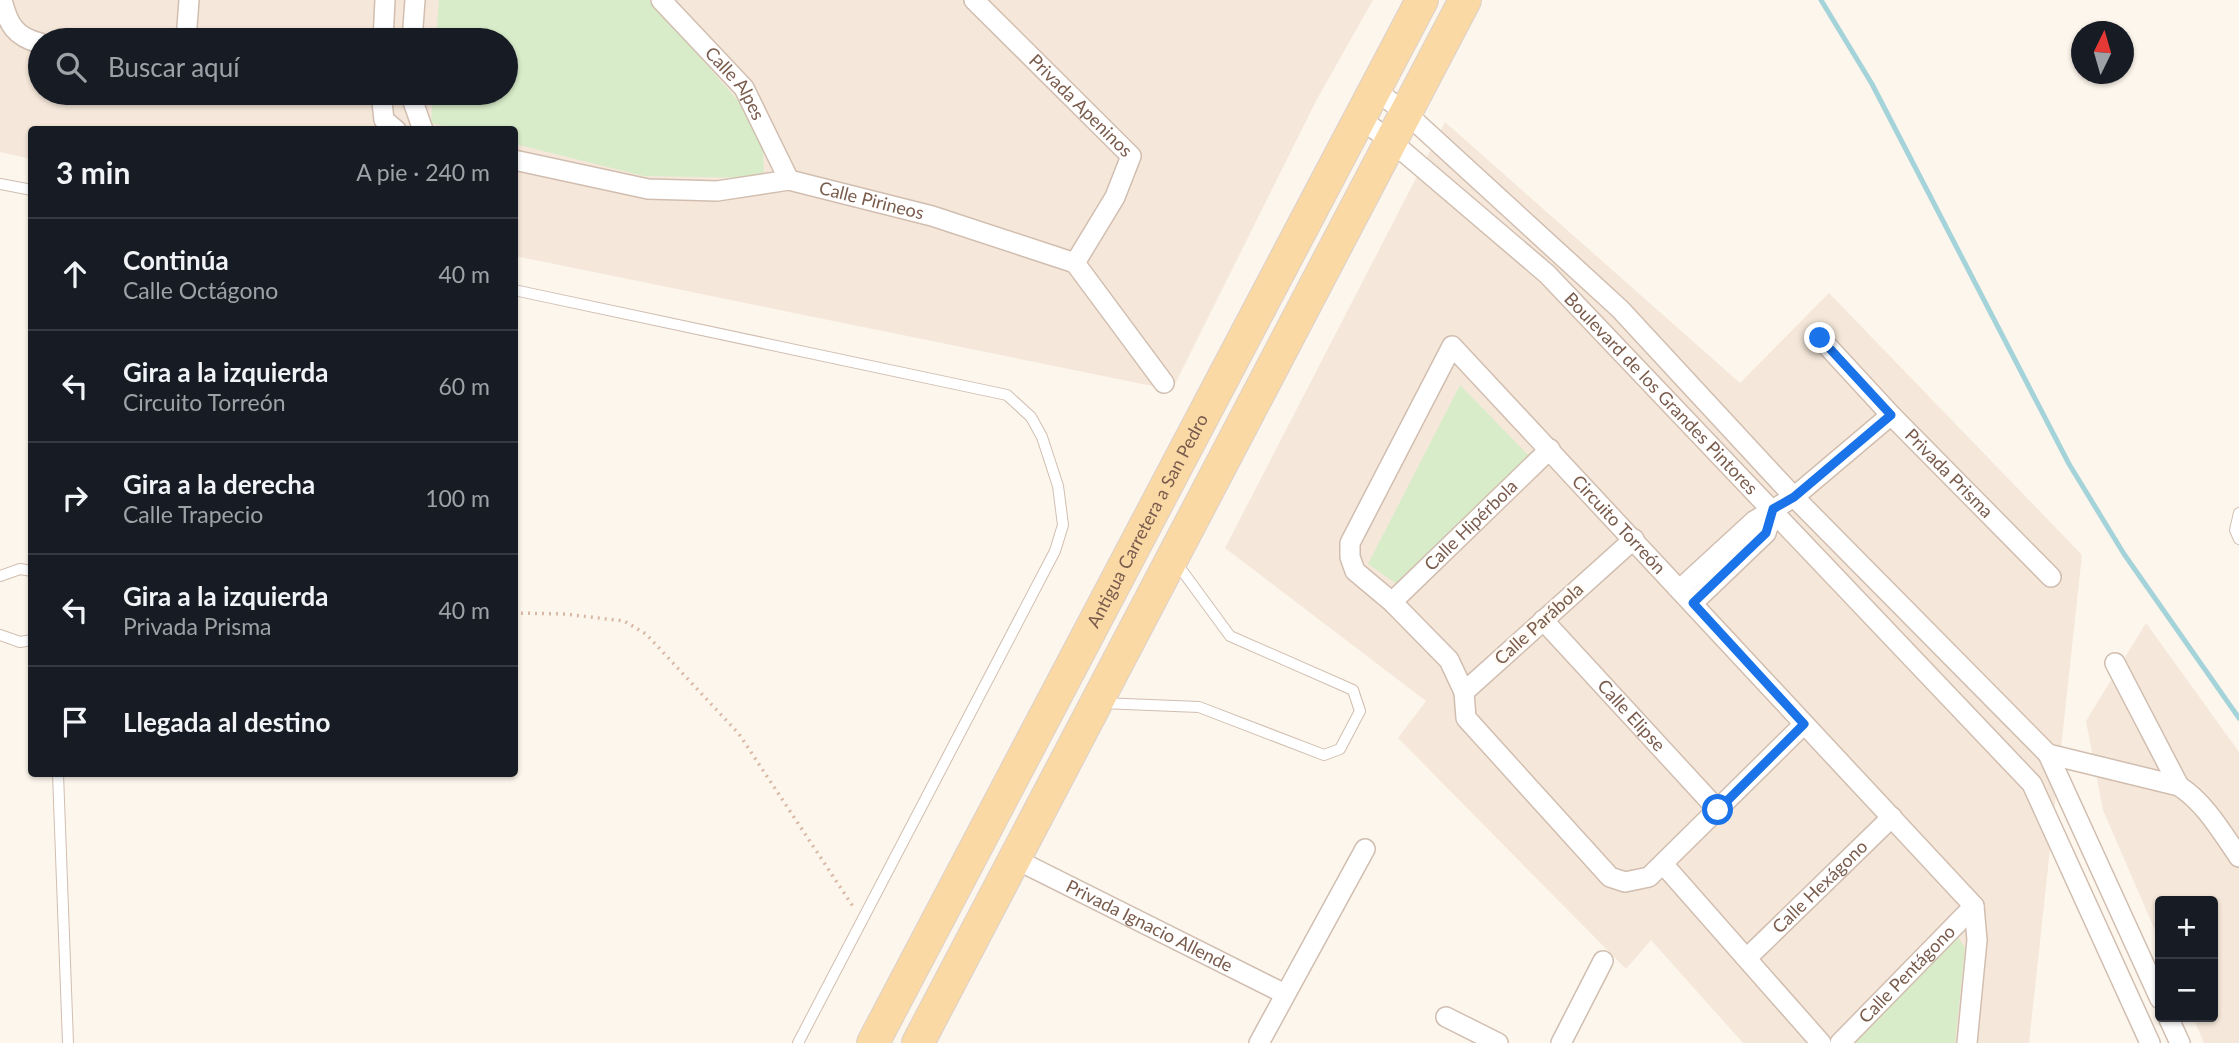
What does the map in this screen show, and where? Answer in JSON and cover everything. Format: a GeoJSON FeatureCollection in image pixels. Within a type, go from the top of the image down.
{"type":"FeatureCollection","features":[{"type":"Feature","properties":{"kind":"main road"},"geometry":{"type":"LineString","coordinates":[[918,1043],[1465,0]]}},
{"type":"Feature","properties":{"kind":"main road","name":"Antigua Carretera a San Pedro"},"geometry":{"type":"LineString","coordinates":[[873,1043],[1358,117],[1375,90],[1419,1]]}},
{"type":"Feature","properties":{"kind":"street"},"geometry":{"type":"LineString","coordinates":[[2,0],[8,23],[17,33],[28,38]]}},
{"type":"Feature","properties":{"kind":"street"},"geometry":{"type":"LineString","coordinates":[[188,28],[189,0]]}},
{"type":"Feature","properties":{"kind":"street"},"geometry":{"type":"LineString","coordinates":[[384,28],[385,0]]}},
{"type":"Feature","properties":{"kind":"street"},"geometry":{"type":"LineString","coordinates":[[413,28],[415,0]]}},
{"type":"Feature","properties":{"kind":"street","name":"Calle Alpes"},"geometry":{"type":"LineString","coordinates":[[661,0],[744,88],[789,180]]}},
{"type":"Feature","properties":{"kind":"street","name":"Privada Apeninos"},"geometry":{"type":"LineString","coordinates":[[975,0],[1131,156],[1115,197],[1075,263]]}},
{"type":"Feature","properties":{"kind":"street","name":"Boulevard de los Grandes Pintores"},"geometry":{"type":"LineString","coordinates":[[1375,90],[1406,113],[1620,309],[1794,497],[2048,754],[2155,988]]}},
{"type":"Feature","properties":{"kind":"street"},"geometry":{"type":"LineString","coordinates":[[384,105],[390,125]]}},
{"type":"Feature","properties":{"kind":"street"},"geometry":{"type":"LineString","coordinates":[[415,105],[422,126]]}},
{"type":"Feature","properties":{"kind":"street","name":"Boulevard de los Grandes Pintores"},"geometry":{"type":"LineString","coordinates":[[1358,117],[1391,141],[1547,274],[2032,784],[2150,1043]]}},
{"type":"Feature","properties":{"kind":"street","name":"Calle Pirineos"},"geometry":{"type":"LineString","coordinates":[[518,161],[648,189],[717,191],[789,180],[932,216],[1075,263]]}},
{"type":"Feature","properties":{"kind":"street"},"geometry":{"type":"LineString","coordinates":[[1075,263],[1164,383]]}},
{"type":"Feature","properties":{"kind":"street","name":"Privada Prisma"},"geometry":{"type":"LineString","coordinates":[[1820,338],[1891,415],[2051,577]]}},
{"type":"Feature","properties":{"kind":"street","name":"Circuito Torreón"},"geometry":{"type":"LineString","coordinates":[[1464,692],[1450,660],[1392,602],[1355,570],[1350,558],[1350,543],[1451,346],[1974,906]]}},
{"type":"Feature","properties":{"kind":"street"},"geometry":{"type":"LineString","coordinates":[[1686,596],[1766,533],[1773,509],[1794,497],[1891,415]]}},
{"type":"Feature","properties":{"kind":"street","name":"Calle Hipérbola"},"geometry":{"type":"LineString","coordinates":[[1392,602],[1550,449]]}},
{"type":"Feature","properties":{"kind":"street","name":"Calle Parábola"},"geometry":{"type":"LineString","coordinates":[[1464,692],[1634,539]]}},
{"type":"Feature","properties":{"kind":"street","name":"Calle Elipse"},"geometry":{"type":"LineString","coordinates":[[1543,620],[1718,810]]}},
{"type":"Feature","properties":{"kind":"street"},"geometry":{"type":"LineString","coordinates":[[2115,663],[2179,786]]}},
{"type":"Feature","properties":{"kind":"street"},"geometry":{"type":"LineString","coordinates":[[1464,692],[1466,718],[1610,877],[1625,882],[1649,877],[1664,865],[1804,724]]}},
{"type":"Feature","properties":{"kind":"street"},"geometry":{"type":"LineString","coordinates":[[2032,784],[2048,754],[2179,786],[2192,794],[2239,857]]}},
{"type":"Feature","properties":{"kind":"street","name":"Calle Hexágono"},"geometry":{"type":"LineString","coordinates":[[1747,958],[1892,817]]}},
{"type":"Feature","properties":{"kind":"street"},"geometry":{"type":"LineString","coordinates":[[1259,1043],[1365,849]]}},
{"type":"Feature","properties":{"kind":"street","name":"Privada Ignacio Allende"},"geometry":{"type":"LineString","coordinates":[[1015,859],[1285,993]]}},
{"type":"Feature","properties":{"kind":"street"},"geometry":{"type":"LineString","coordinates":[[1664,865],[1821,1043]]}},
{"type":"Feature","properties":{"kind":"street"},"geometry":{"type":"LineString","coordinates":[[1967,1043],[1977,940],[1974,906]]}},
{"type":"Feature","properties":{"kind":"street","name":"Calle Pentágono"},"geometry":{"type":"LineString","coordinates":[[1840,1043],[1974,906]]}},
{"type":"Feature","properties":{"kind":"street"},"geometry":{"type":"LineString","coordinates":[[1561,1043],[1603,961]]}},
{"type":"Feature","properties":{"kind":"street"},"geometry":{"type":"LineString","coordinates":[[1446,1017],[1498,1043]]}},
{"type":"Feature","properties":{"kind":"street"},"geometry":{"type":"LineString","coordinates":[[2170,1022],[2180,1043]]}},
{"type":"Feature","properties":{"kind":"lane"},"geometry":{"type":"LineString","coordinates":[[0,184],[28,189]]}},
{"type":"Feature","properties":{"kind":"lane"},"geometry":{"type":"LineString","coordinates":[[518,291],[1007,395],[1025,410],[1037,427],[1058,486],[1063,525],[1055,551],[798,1043]]}},
{"type":"Feature","properties":{"kind":"lane"},"geometry":{"type":"LineString","coordinates":[[2239,513],[2235,530],[2239,539]]}},
{"type":"Feature","properties":{"kind":"lane"},"geometry":{"type":"LineString","coordinates":[[1097,702],[1199,707],[1324,755],[1340,749],[1360,711],[1353,690],[1230,636],[1173,557]]}},
{"type":"Feature","properties":{"kind":"lane"},"geometry":{"type":"LineString","coordinates":[[0,576],[20,569],[28,570]]}},
{"type":"Feature","properties":{"kind":"lane"},"geometry":{"type":"LineString","coordinates":[[0,635],[26,641]]}},
{"type":"Feature","properties":{"kind":"lane"},"geometry":{"type":"LineString","coordinates":[[58,777],[68,1043]]}},
{"type":"Feature","properties":{"kind":"path"},"geometry":{"type":"LineString","coordinates":[[518,613],[565,614],[624,621],[646,634],[739,734],[862,920]]}},
{"type":"Feature","properties":{"kind":"shaded area"},"geometry":{"type":"Polygon","coordinates":[[[0,0],[1373,0],[1316,101],[1172,390],[518,257],[518,126],[28,126],[28,158],[0,152],[0,0]]]}},
{"type":"Feature","properties":{"kind":"shaded area"},"geometry":{"type":"Polygon","coordinates":[[[1445,122],[1740,383],[1829,293],[2082,555],[2029,1043],[1743,1043],[1651,940],[1626,969],[1398,738],[1426,701],[1225,548],[1445,122]]]}},
{"type":"Feature","properties":{"kind":"shaded area"},"geometry":{"type":"Polygon","coordinates":[[[2146,623],[2239,752],[2239,1043],[2204,1043],[2195,1022],[2218,1022],[2218,896],[2155,896],[2155,930],[2103,810],[2086,721],[2146,623]]]}},
{"type":"Feature","properties":{"kind":"green space"},"geometry":{"type":"Polygon","coordinates":[[[439,0],[650,0],[741,104],[763,149],[764,178],[644,176],[518,145],[518,126],[444,126],[431,123],[432,105],[518,105],[518,28],[437,28],[439,0]]]}},
{"type":"Feature","properties":{"kind":"green space"},"geometry":{"type":"Polygon","coordinates":[[[1460,385],[1533,460],[1398,585],[1368,564],[1460,385]]]}},
{"type":"Feature","properties":{"kind":"green space"},"geometry":{"type":"Polygon","coordinates":[[[1956,934],[1965,948],[1955,1043],[1853,1043],[1956,934]]]}},
{"type":"Feature","properties":{"kind":"waterway"},"geometry":{"type":"LineString","coordinates":[[1821,0],[1872,84],[2069,464],[2124,554],[2239,718]]}},
{"type":"Feature","properties":{"kind":"route"},"geometry":{"type":"LineString","coordinates":[[1718,810],[1804,724],[1693,603],[1766,533],[1773,509],[1794,497],[1891,415],[1820,338]]}}]}
